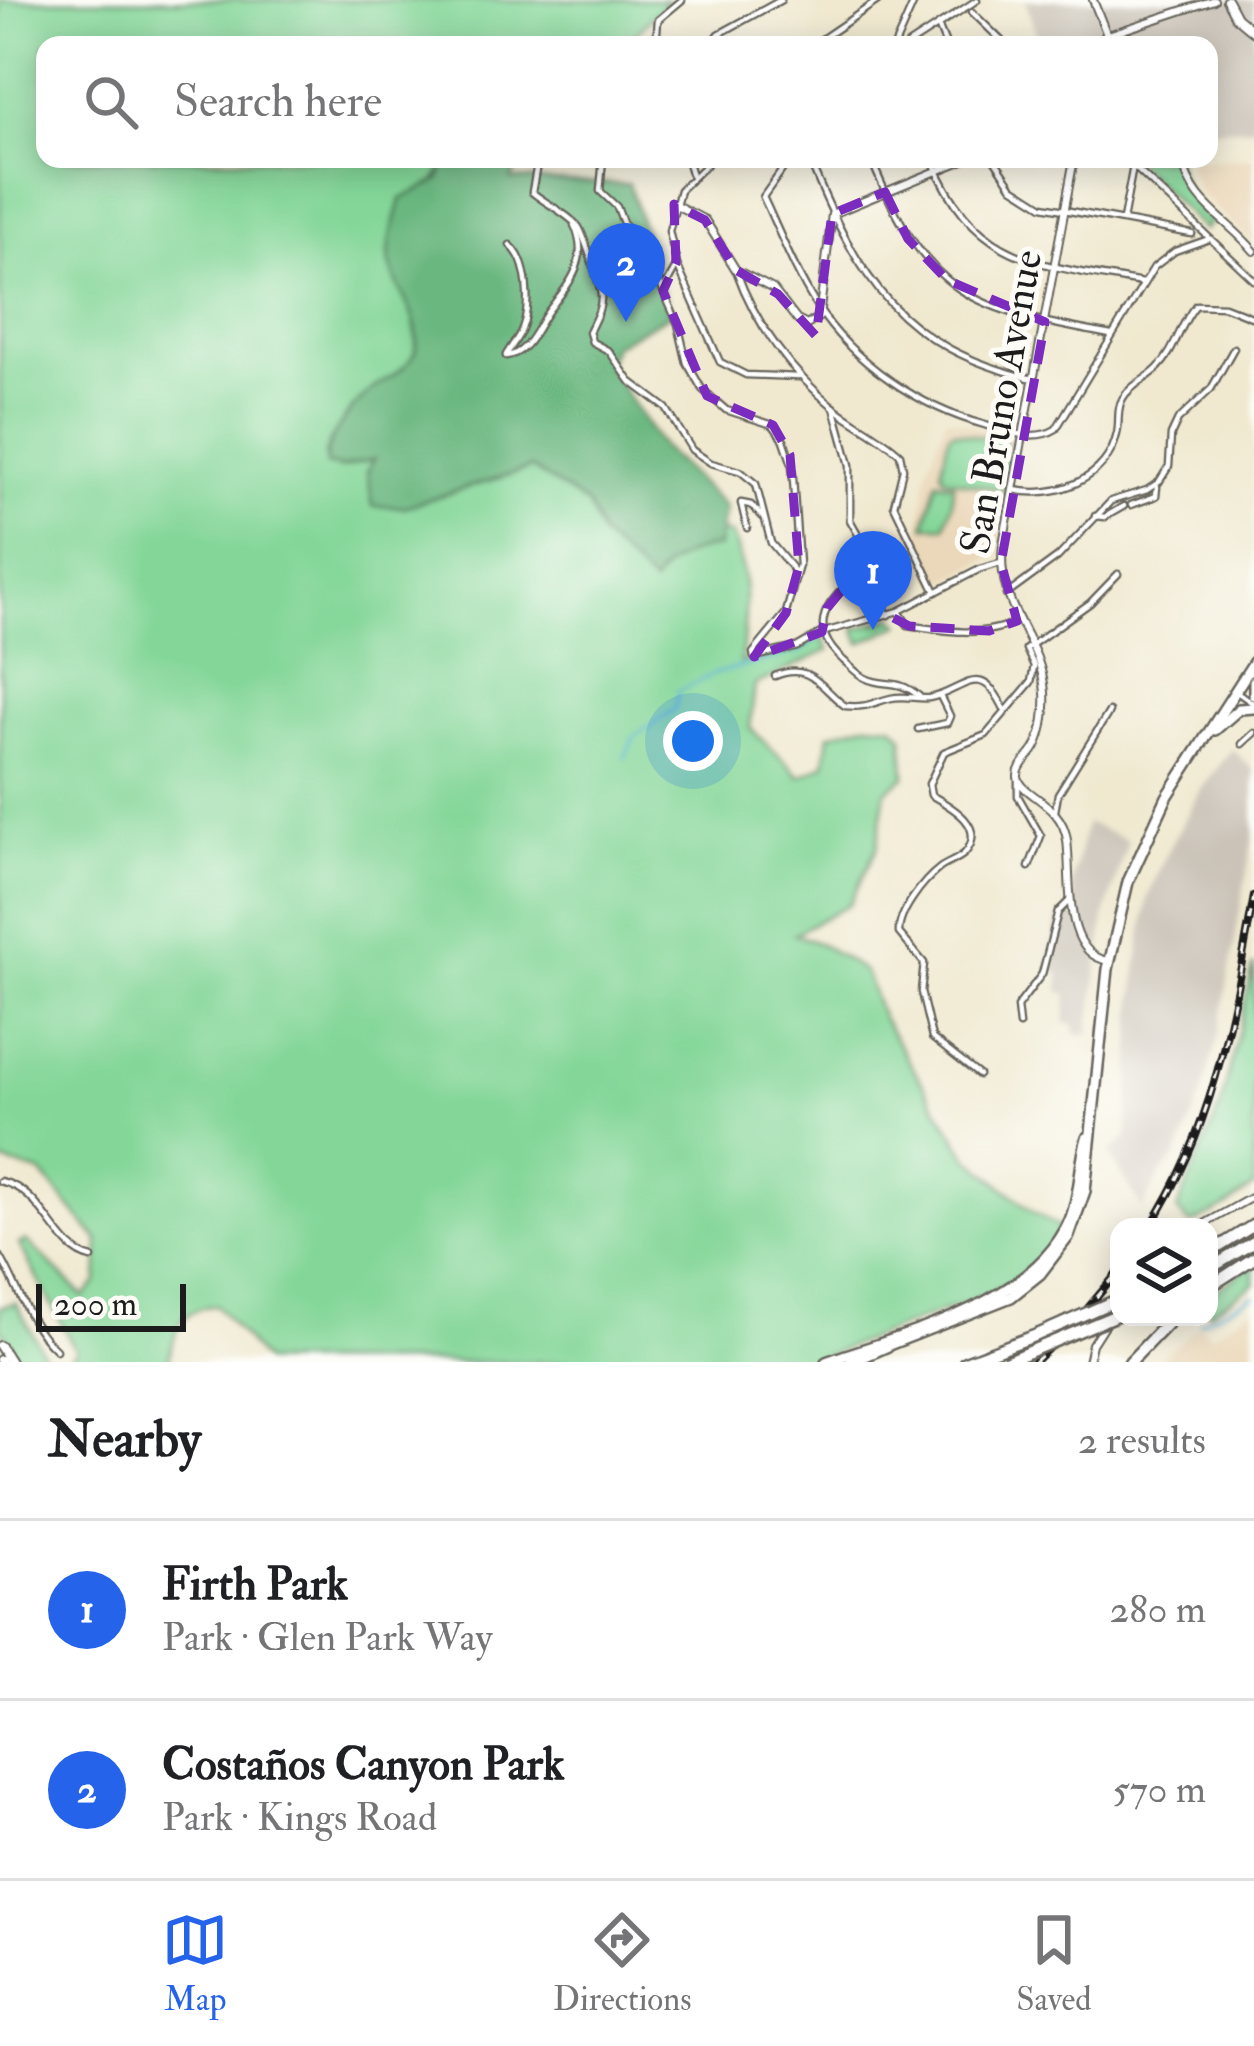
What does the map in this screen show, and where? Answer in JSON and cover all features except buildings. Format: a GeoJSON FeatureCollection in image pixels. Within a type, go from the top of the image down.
{"type":"FeatureCollection","features":[{"type":"Feature","properties":{"kind":"highway"},"geometry":{"type":"LineString","coordinates":[[1218,1247],[1254,1225]]}},
{"type":"Feature","properties":{"kind":"highway"},"geometry":{"type":"LineString","coordinates":[[1218,1264],[1254,1242]]}},
{"type":"Feature","properties":{"kind":"highway"},"geometry":{"type":"LineString","coordinates":[[1218,1281],[1254,1258]]}},
{"type":"Feature","properties":{"kind":"highway"},"geometry":{"type":"LineString","coordinates":[[965,1362],[1110,1309]]}},
{"type":"Feature","properties":{"kind":"highway"},"geometry":{"type":"LineString","coordinates":[[1005,1362],[1110,1310]]}},
{"type":"Feature","properties":{"kind":"highway"},"geometry":{"type":"LineString","coordinates":[[1130,1362],[1164,1326]]}},
{"type":"Feature","properties":{"kind":"highway"},"geometry":{"type":"LineString","coordinates":[[847,1362],[887,1346]]}},
{"type":"Feature","properties":{"kind":"main road"},"geometry":{"type":"LineString","coordinates":[[1227,0],[1240,21],[1254,32]]}},
{"type":"Feature","properties":{"kind":"main road"},"geometry":{"type":"LineString","coordinates":[[826,1362],[986,1302],[1026,1279],[1049,1255],[1076,1202],[1109,962],[1122,903],[1167,796],[1254,662]]}},
{"type":"Feature","properties":{"kind":"main road"},"geometry":{"type":"LineString","coordinates":[[1203,742],[1239,709],[1254,702],[1254,681]]}},
{"type":"Feature","properties":{"kind":"main road"},"geometry":{"type":"LineString","coordinates":[[887,1346],[998,1304],[1040,1274],[1064,1245],[1080,1212],[1091,1149],[1089,1133]]}},
{"type":"Feature","properties":{"kind":"main road"},"geometry":{"type":"LineString","coordinates":[[0,1346],[4,1361]]}},
{"type":"Feature","properties":{"kind":"street"},"geometry":{"type":"LineString","coordinates":[[657,36],[658,20],[682,0]]}},
{"type":"Feature","properties":{"kind":"street"},"geometry":{"type":"LineString","coordinates":[[716,36],[781,0]]}},
{"type":"Feature","properties":{"kind":"street"},"geometry":{"type":"LineString","coordinates":[[826,36],[880,0]]}},
{"type":"Feature","properties":{"kind":"street"},"geometry":{"type":"LineString","coordinates":[[903,36],[915,0]]}},
{"type":"Feature","properties":{"kind":"street"},"geometry":{"type":"LineString","coordinates":[[917,36],[976,0]]}},
{"type":"Feature","properties":{"kind":"street"},"geometry":{"type":"LineString","coordinates":[[1093,0],[1106,36]]}},
{"type":"Feature","properties":{"kind":"street"},"geometry":{"type":"LineString","coordinates":[[1123,36],[1214,0]]}},
{"type":"Feature","properties":{"kind":"street"},"geometry":{"type":"LineString","coordinates":[[972,12],[997,36]]}},
{"type":"Feature","properties":{"kind":"street"},"geometry":{"type":"LineString","coordinates":[[938,26],[942,36]]}},
{"type":"Feature","properties":{"kind":"street"},"geometry":{"type":"LineString","coordinates":[[536,168],[532,192],[572,220],[587,239],[602,302],[589,332],[592,342],[609,351],[630,381],[666,407],[692,450],[749,478],[759,490],[771,543],[797,573]]}},
{"type":"Feature","properties":{"kind":"street"},"geometry":{"type":"LineString","coordinates":[[602,168],[600,190],[617,206],[631,244],[663,291],[678,324],[687,363],[707,396],[735,414],[770,422],[787,445],[793,468],[797,573],[786,613],[753,652],[754,657],[899,611],[986,566],[1001,563]]}},
{"type":"Feature","properties":{"kind":"street"},"geometry":{"type":"LineString","coordinates":[[692,178],[692,168],[702,170]]}},
{"type":"Feature","properties":{"kind":"street"},"geometry":{"type":"LineString","coordinates":[[783,168],[763,196],[820,311],[860,355],[911,394],[964,419],[1024,434],[1044,435],[1056,429],[1142,283],[1162,260],[1209,239]]}},
{"type":"Feature","properties":{"kind":"street"},"geometry":{"type":"LineString","coordinates":[[813,168],[839,230],[871,283],[923,332],[970,359],[1034,379]]}},
{"type":"Feature","properties":{"kind":"street"},"geometry":{"type":"LineString","coordinates":[[875,168],[904,232],[947,280],[986,304],[1045,322],[1111,334]]}},
{"type":"Feature","properties":{"kind":"street"},"geometry":{"type":"LineString","coordinates":[[936,168],[955,206],[982,236],[1019,257],[1142,283]]}},
{"type":"Feature","properties":{"kind":"street"},"geometry":{"type":"LineString","coordinates":[[832,214],[944,168]]}},
{"type":"Feature","properties":{"kind":"street"},"geometry":{"type":"LineString","coordinates":[[1000,168],[1027,198],[1065,211],[1195,231]]}},
{"type":"Feature","properties":{"kind":"street","name":"San Bruno Avenue"},"geometry":{"type":"LineString","coordinates":[[1018,779],[1039,741],[1045,706],[1041,663],[1006,596],[1001,563],[1072,168]]}},
{"type":"Feature","properties":{"kind":"street"},"geometry":{"type":"LineString","coordinates":[[1123,221],[1133,168]]}},
{"type":"Feature","properties":{"kind":"street"},"geometry":{"type":"LineString","coordinates":[[1135,168],[1195,231],[1254,280]]}},
{"type":"Feature","properties":{"kind":"street"},"geometry":{"type":"LineString","coordinates":[[1184,168],[1199,200],[1254,250]]}},
{"type":"Feature","properties":{"kind":"street"},"geometry":{"type":"LineString","coordinates":[[702,170],[680,190],[668,231],[677,265],[720,362],[746,375],[802,377]]}},
{"type":"Feature","properties":{"kind":"street"},"geometry":{"type":"LineString","coordinates":[[674,204],[710,225],[769,336],[802,377],[834,407],[900,454],[903,469],[894,506],[936,592]]}},
{"type":"Feature","properties":{"kind":"street"},"geometry":{"type":"LineString","coordinates":[[736,270],[773,290],[803,325],[817,320],[832,214]]}},
{"type":"Feature","properties":{"kind":"street"},"geometry":{"type":"LineString","coordinates":[[510,244],[523,264],[525,311],[522,328],[506,356],[515,355],[532,338],[570,286],[581,243],[572,220]]}},
{"type":"Feature","properties":{"kind":"street"},"geometry":{"type":"LineString","coordinates":[[830,234],[839,230]]}},
{"type":"Feature","properties":{"kind":"street"},"geometry":{"type":"LineString","coordinates":[[1195,231],[1196,246]]}},
{"type":"Feature","properties":{"kind":"street"},"geometry":{"type":"LineString","coordinates":[[663,291],[677,265]]}},
{"type":"Feature","properties":{"kind":"street"},"geometry":{"type":"LineString","coordinates":[[804,285],[814,290],[823,284]]}},
{"type":"Feature","properties":{"kind":"street"},"geometry":{"type":"LineString","coordinates":[[1014,490],[1056,491],[1099,466],[1115,439],[1124,396],[1159,368],[1196,305],[1224,306],[1254,318]]}},
{"type":"Feature","properties":{"kind":"street"},"geometry":{"type":"LineString","coordinates":[[1096,516],[1105,517],[1156,496],[1156,485],[1170,463],[1178,420],[1214,385],[1234,348]]}},
{"type":"Feature","properties":{"kind":"street"},"geometry":{"type":"LineString","coordinates":[[834,407],[850,465],[848,514],[867,550],[866,567],[888,615]]}},
{"type":"Feature","properties":{"kind":"street"},"geometry":{"type":"LineString","coordinates":[[1006,596],[1058,557],[1120,496],[1156,485]]}},
{"type":"Feature","properties":{"kind":"street"},"geometry":{"type":"LineString","coordinates":[[747,528],[742,502],[767,522]]}},
{"type":"Feature","properties":{"kind":"street"},"geometry":{"type":"LineString","coordinates":[[866,567],[832,601],[822,632],[830,648],[861,676],[897,682],[920,698]]}},
{"type":"Feature","properties":{"kind":"street"},"geometry":{"type":"LineString","coordinates":[[979,1075],[932,1038],[921,992],[922,956],[899,933],[898,925],[929,879],[964,854],[971,841],[967,820],[929,790],[944,752],[980,740],[1035,674],[1026,649],[1090,603],[1118,574]]}},
{"type":"Feature","properties":{"kind":"street"},"geometry":{"type":"LineString","coordinates":[[899,611],[906,624],[921,627],[989,632],[1017,621]]}},
{"type":"Feature","properties":{"kind":"street"},"geometry":{"type":"LineString","coordinates":[[775,676],[794,670],[819,678],[845,706],[869,708],[888,699],[939,695],[964,681],[975,681],[995,692],[1006,711]]}},
{"type":"Feature","properties":{"kind":"street"},"geometry":{"type":"LineString","coordinates":[[1237,692],[1254,702]]}},
{"type":"Feature","properties":{"kind":"street"},"geometry":{"type":"LineString","coordinates":[[918,729],[938,728],[950,719],[939,695]]}},
{"type":"Feature","properties":{"kind":"street"},"geometry":{"type":"LineString","coordinates":[[1055,812],[1058,794],[1109,712]]}},
{"type":"Feature","properties":{"kind":"street"},"geometry":{"type":"LineString","coordinates":[[1242,744],[1254,733]]}},
{"type":"Feature","properties":{"kind":"street"},"geometry":{"type":"LineString","coordinates":[[1018,779],[1055,812],[1067,839],[1069,901],[1086,948],[1097,959],[1109,962]]}},
{"type":"Feature","properties":{"kind":"street"},"geometry":{"type":"LineString","coordinates":[[1018,779],[1018,796],[1041,836],[1029,867]]}},
{"type":"Feature","properties":{"kind":"street"},"geometry":{"type":"LineString","coordinates":[[1019,1024],[1017,1007],[1042,974],[1058,912],[1069,901]]}},
{"type":"Feature","properties":{"kind":"street"},"geometry":{"type":"LineString","coordinates":[[0,1181],[24,1192],[72,1248],[92,1258]]}},
{"type":"Feature","properties":{"kind":"street"},"geometry":{"type":"LineString","coordinates":[[1214,1218],[1254,1196]]}},
{"type":"Feature","properties":{"kind":"street"},"geometry":{"type":"LineString","coordinates":[[0,1256],[27,1315],[56,1350]]}},
{"type":"Feature","properties":{"kind":"street"},"geometry":{"type":"LineString","coordinates":[[1088,1362],[1096,1336],[1110,1318]]}},
{"type":"Feature","properties":{"kind":"highlighted area"},"geometry":{"type":"Polygon","coordinates":[[[885,192],[908,239],[947,280],[1045,322],[1001,563],[1017,621],[989,631],[909,626],[888,615],[862,566],[827,608],[822,632],[754,657],[786,613],[799,566],[790,455],[773,425],[707,396],[663,291],[676,263],[674,204],[705,220],[736,270],[778,294],[816,336],[832,214],[885,192]]]}},
{"type":"Feature","properties":{"kind":"shaded area"},"geometry":{"type":"Polygon","coordinates":[[[1025,0],[1254,0],[1254,127],[1218,129],[1218,36],[1037,36],[1025,0]]]}},
{"type":"Feature","properties":{"kind":"shaded area"},"geometry":{"type":"Polygon","coordinates":[[[1254,158],[1254,245],[1199,193],[1189,168],[1218,168],[1218,159],[1254,158]]]}},
{"type":"Feature","properties":{"kind":"shaded area"},"geometry":{"type":"Polygon","coordinates":[[[946,417],[1016,439],[996,555],[937,586],[917,549],[928,467],[946,417]]]}},
{"type":"Feature","properties":{"kind":"shaded area"},"geometry":{"type":"Polygon","coordinates":[[[1232,749],[1254,771],[1254,831],[1219,1033],[1201,1097],[1177,1156],[1142,1209],[1109,1153],[1127,1138],[1136,975],[1148,896],[1202,788],[1232,749]]]}},
{"type":"Feature","properties":{"kind":"shaded area"},"geometry":{"type":"Polygon","coordinates":[[[1086,823],[1128,840],[1105,916],[1089,1034],[1075,1035],[1074,1024],[1065,1023],[1068,994],[1059,992],[1060,973],[1047,972],[1058,918],[1074,905],[1072,881],[1086,823]]]}},
{"type":"Feature","properties":{"kind":"shaded area"},"geometry":{"type":"Polygon","coordinates":[[[1254,1307],[1254,1362],[1156,1362],[1199,1326],[1211,1335],[1254,1307]]]}},
{"type":"Feature","properties":{"kind":"green space"},"geometry":{"type":"Polygon","coordinates":[[[0,0],[668,0],[634,36],[36,36],[36,168],[442,168],[391,267],[412,316],[414,354],[350,415],[331,439],[325,456],[341,468],[376,458],[404,507],[531,468],[588,505],[601,536],[654,583],[718,530],[732,536],[744,582],[741,662],[801,648],[822,635],[829,650],[755,685],[750,728],[800,776],[825,764],[829,734],[867,723],[893,725],[903,736],[905,777],[886,791],[877,848],[849,904],[794,934],[823,945],[865,972],[882,1018],[968,1157],[1061,1229],[1044,1254],[1016,1280],[808,1362],[264,1362],[216,1305],[194,1311],[182,1322],[169,1358],[172,1362],[66,1362],[76,1351],[19,1244],[26,1240],[84,1297],[97,1282],[99,1241],[42,1174],[0,1161],[0,0]]]}},
{"type":"Feature","properties":{"kind":"green space"},"geometry":{"type":"Polygon","coordinates":[[[444,168],[518,168],[511,179],[629,184],[670,314],[614,345],[607,365],[663,449],[725,507],[718,547],[680,558],[653,584],[601,536],[588,505],[531,468],[404,507],[373,506],[367,472],[374,459],[340,468],[326,465],[330,444],[349,412],[413,357],[416,328],[393,274],[391,239],[401,199],[439,180],[444,168]]]}},
{"type":"Feature","properties":{"kind":"green space"},"geometry":{"type":"Polygon","coordinates":[[[1142,168],[1178,168],[1188,193],[1212,221],[1204,230],[1142,168]]]}},
{"type":"Feature","properties":{"kind":"green space"},"geometry":{"type":"Polygon","coordinates":[[[953,431],[1008,443],[1005,491],[945,478],[941,471],[953,431]]]}},
{"type":"Feature","properties":{"kind":"green space"},"geometry":{"type":"Polygon","coordinates":[[[937,481],[953,484],[952,504],[945,526],[925,526],[937,481]]]}},
{"type":"Feature","properties":{"kind":"green space"},"geometry":{"type":"Polygon","coordinates":[[[894,617],[901,624],[861,643],[855,629],[894,617]]]}},
{"type":"Feature","properties":{"kind":"green space"},"geometry":{"type":"Polygon","coordinates":[[[1254,964],[1254,1187],[1204,1218],[1184,1218],[1177,1210],[1221,1105],[1254,964]]]}},
{"type":"Feature","properties":{"kind":"green space"},"geometry":{"type":"Polygon","coordinates":[[[1254,1264],[1254,1284],[1218,1306],[1218,1288],[1254,1264]]]}},
{"type":"Feature","properties":{"kind":"green space"},"geometry":{"type":"Polygon","coordinates":[[[16,1303],[48,1362],[20,1362],[0,1327],[0,1307],[16,1303]]]}},
{"type":"Feature","properties":{"kind":"waterway"},"geometry":{"type":"LineString","coordinates":[[625,758],[634,737],[675,709],[678,691],[714,674],[801,651],[820,637]]}},
{"type":"Feature","properties":{"kind":"waterway"},"geometry":{"type":"LineString","coordinates":[[1218,1313],[1254,1295]]}},
{"type":"Feature","properties":{"kind":"railway"},"geometry":{"type":"LineString","coordinates":[[1155,1218],[1191,1149],[1206,1108],[1229,1025],[1254,896]]}},
{"type":"Feature","properties":{"kind":"railway"},"geometry":{"type":"LineString","coordinates":[[1034,1362],[1110,1282]]}},
{"type":"Feature","properties":{"kind":"place","name":"Costaños Canyon Park"},"geometry":{"type":"Point","coordinates":[626,322]}},
{"type":"Feature","properties":{"kind":"place","name":"Firth Park"},"geometry":{"type":"Point","coordinates":[873,630]}}]}
